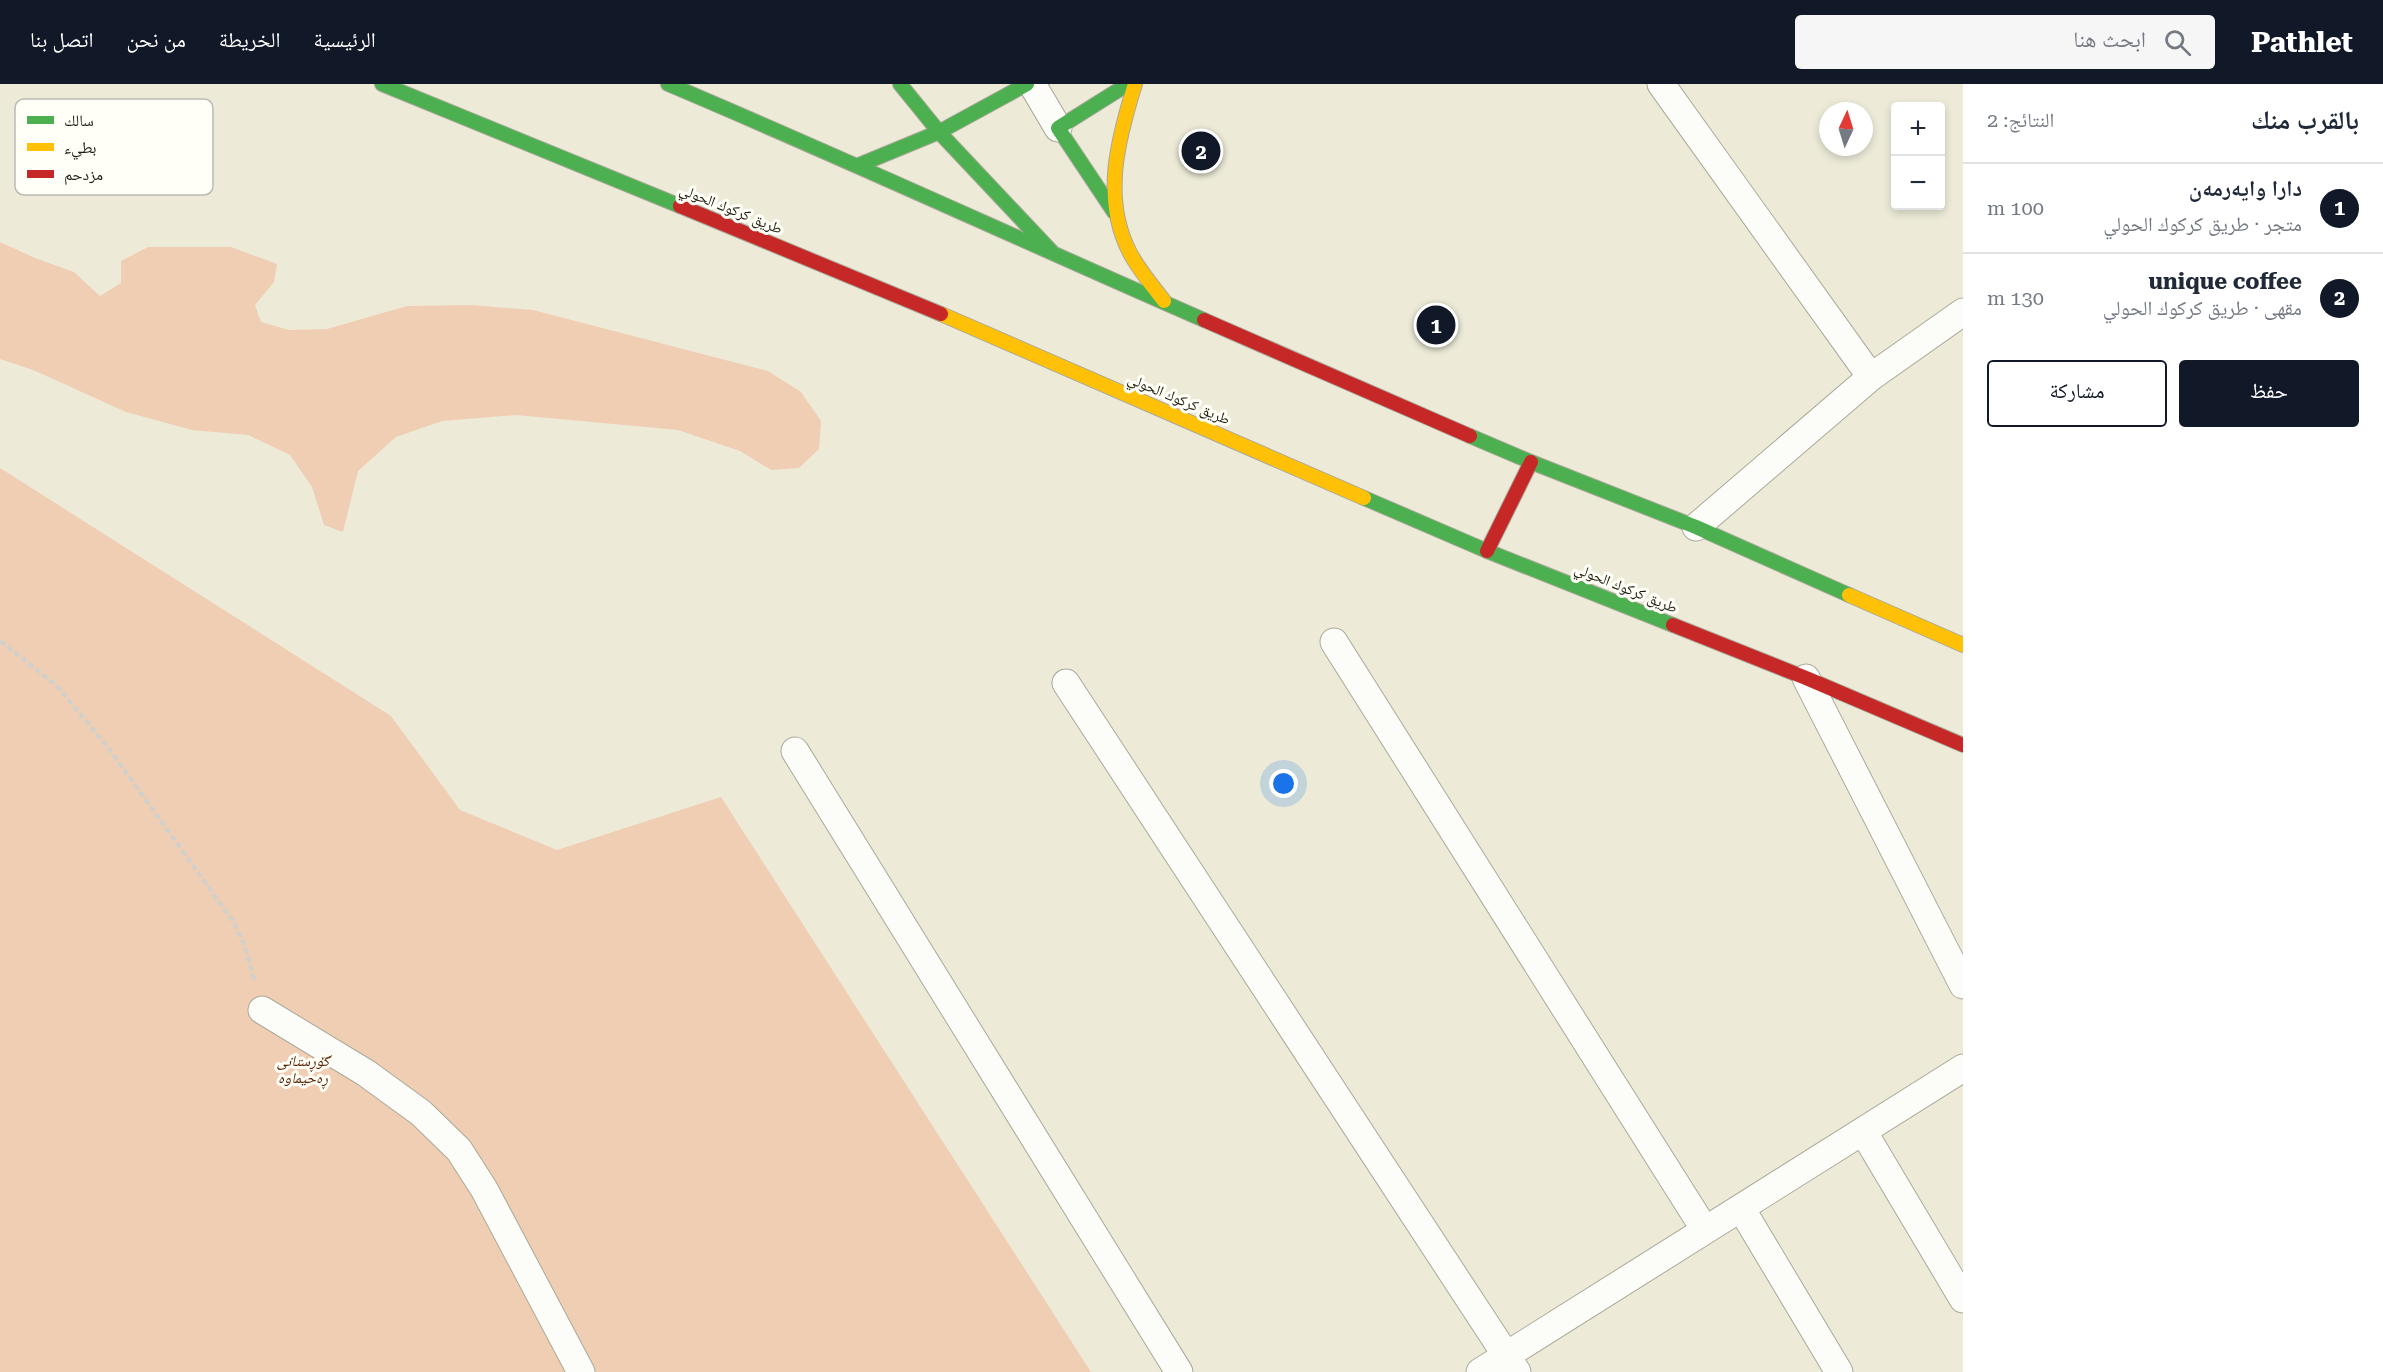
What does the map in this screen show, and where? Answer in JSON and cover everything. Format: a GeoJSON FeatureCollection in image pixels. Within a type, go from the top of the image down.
{"type":"FeatureCollection","features":[{"type":"Feature","properties":{"kind":"main road","name":"طريق كركوك الحولي"},"geometry":{"type":"LineString","coordinates":[[382,84],[883,289],[1487,551],[1806,678],[1963,745]]}},
{"type":"Feature","properties":{"kind":"main road"},"geometry":{"type":"LineString","coordinates":[[668,84],[859,165],[1053,253],[1531,462],[1696,527],[1963,645]]}},
{"type":"Feature","properties":{"kind":"main road"},"geometry":{"type":"LineString","coordinates":[[900,84],[939,132],[1053,253]]}},
{"type":"Feature","properties":{"kind":"main road"},"geometry":{"type":"LineString","coordinates":[[859,165],[939,132],[1027,84]]}},
{"type":"Feature","properties":{"kind":"main road"},"geometry":{"type":"LineString","coordinates":[[1128,84],[1058,129],[1114,212],[1129,251],[1164,301]]}},
{"type":"Feature","properties":{"kind":"main road"},"geometry":{"type":"LineString","coordinates":[[1114,212],[1114,171],[1135,84]]}},
{"type":"Feature","properties":{"kind":"main road"},"geometry":{"type":"LineString","coordinates":[[1487,551],[1531,462]]}},
{"type":"Feature","properties":{"kind":"street"},"geometry":{"type":"LineString","coordinates":[[1032,84],[1058,129]]}},
{"type":"Feature","properties":{"kind":"street"},"geometry":{"type":"LineString","coordinates":[[1661,84],[1871,377]]}},
{"type":"Feature","properties":{"kind":"street"},"geometry":{"type":"LineString","coordinates":[[1696,527],[1871,377],[1963,312]]}},
{"type":"Feature","properties":{"kind":"street"},"geometry":{"type":"LineString","coordinates":[[1334,642],[1705,1230]]}},
{"type":"Feature","properties":{"kind":"street"},"geometry":{"type":"LineString","coordinates":[[1806,678],[1963,985]]}},
{"type":"Feature","properties":{"kind":"street"},"geometry":{"type":"LineString","coordinates":[[1066,683],[1512,1364]]}},
{"type":"Feature","properties":{"kind":"street"},"geometry":{"type":"LineString","coordinates":[[795,751],[1179,1372]]}},
{"type":"Feature","properties":{"kind":"street"},"geometry":{"type":"LineString","coordinates":[[262,1010],[366,1073],[421,1113],[459,1150],[484,1189],[581,1372]]}},
{"type":"Feature","properties":{"kind":"street"},"geometry":{"type":"LineString","coordinates":[[1480,1372],[1512,1364],[1705,1230],[1963,1068]]}},
{"type":"Feature","properties":{"kind":"street"},"geometry":{"type":"LineString","coordinates":[[1863,1131],[1963,1299]]}},
{"type":"Feature","properties":{"kind":"street"},"geometry":{"type":"LineString","coordinates":[[1741,1208],[1839,1372]]}},
{"type":"Feature","properties":{"kind":"path"},"geometry":{"type":"LineString","coordinates":[[0,641],[56,686],[110,750],[234,922],[245,947],[262,1010]]}},
{"type":"Feature","properties":{"kind":"green space"},"geometry":{"type":"Polygon","coordinates":[[[0,242],[74,272],[100,296],[121,283],[121,261],[148,247],[231,247],[277,264],[274,282],[255,305],[261,322],[289,330],[327,329],[407,306],[471,305],[533,310],[768,371],[801,392],[821,421],[819,449],[799,468],[771,470],[740,451],[678,430],[516,415],[442,421],[396,437],[358,471],[343,532],[324,525],[312,487],[290,455],[248,435],[192,430],[126,412],[33,370],[0,359],[0,242]]]}},
{"type":"Feature","properties":{"kind":"green space","name":"گۆڕستانی ڕەحیماوە"},"geometry":{"type":"Polygon","coordinates":[[[0,468],[391,716],[460,810],[557,850],[721,797],[1091,1372],[0,1372],[0,468]]]}},
{"type":"Feature","properties":{"kind":"traffic: fast"},"geometry":{"type":"LineString","coordinates":[[382,84],[680,206]]}},
{"type":"Feature","properties":{"kind":"traffic: fast"},"geometry":{"type":"LineString","coordinates":[[668,84],[1204,320]]}},
{"type":"Feature","properties":{"kind":"traffic: fast"},"geometry":{"type":"LineString","coordinates":[[900,84],[939,132],[1053,253]]}},
{"type":"Feature","properties":{"kind":"traffic: fast"},"geometry":{"type":"LineString","coordinates":[[859,165],[939,132],[1027,84]]}},
{"type":"Feature","properties":{"kind":"traffic: fast"},"geometry":{"type":"LineString","coordinates":[[1114,212],[1058,128],[1128,84]]}},
{"type":"Feature","properties":{"kind":"traffic: fast"},"geometry":{"type":"LineString","coordinates":[[1470,436],[1696,527],[1849,595]]}},
{"type":"Feature","properties":{"kind":"traffic: fast"},"geometry":{"type":"LineString","coordinates":[[1364,498],[1487,551],[1673,625]]}},
{"type":"Feature","properties":{"kind":"traffic: slow"},"geometry":{"type":"LineString","coordinates":[[1135,84],[1119,147],[1116,168],[1116,210],[1129,251],[1164,301]]}},
{"type":"Feature","properties":{"kind":"traffic: slow"},"geometry":{"type":"LineString","coordinates":[[941,314],[1364,498]]}},
{"type":"Feature","properties":{"kind":"traffic: slow"},"geometry":{"type":"LineString","coordinates":[[1849,595],[1963,645]]}},
{"type":"Feature","properties":{"kind":"traffic: jam"},"geometry":{"type":"LineString","coordinates":[[680,206],[941,314]]}},
{"type":"Feature","properties":{"kind":"traffic: jam"},"geometry":{"type":"LineString","coordinates":[[1204,320],[1470,436]]}},
{"type":"Feature","properties":{"kind":"traffic: jam"},"geometry":{"type":"LineString","coordinates":[[1487,551],[1531,462]]}},
{"type":"Feature","properties":{"kind":"traffic: jam"},"geometry":{"type":"LineString","coordinates":[[1673,625],[1806,678],[1963,745]]}},
{"type":"Feature","properties":{"kind":"place","name":"unique coffee"},"geometry":{"type":"Point","coordinates":[1201,151]}},
{"type":"Feature","properties":{"kind":"place","name":"دارا وایەرمەن"},"geometry":{"type":"Point","coordinates":[1436,325]}}]}
